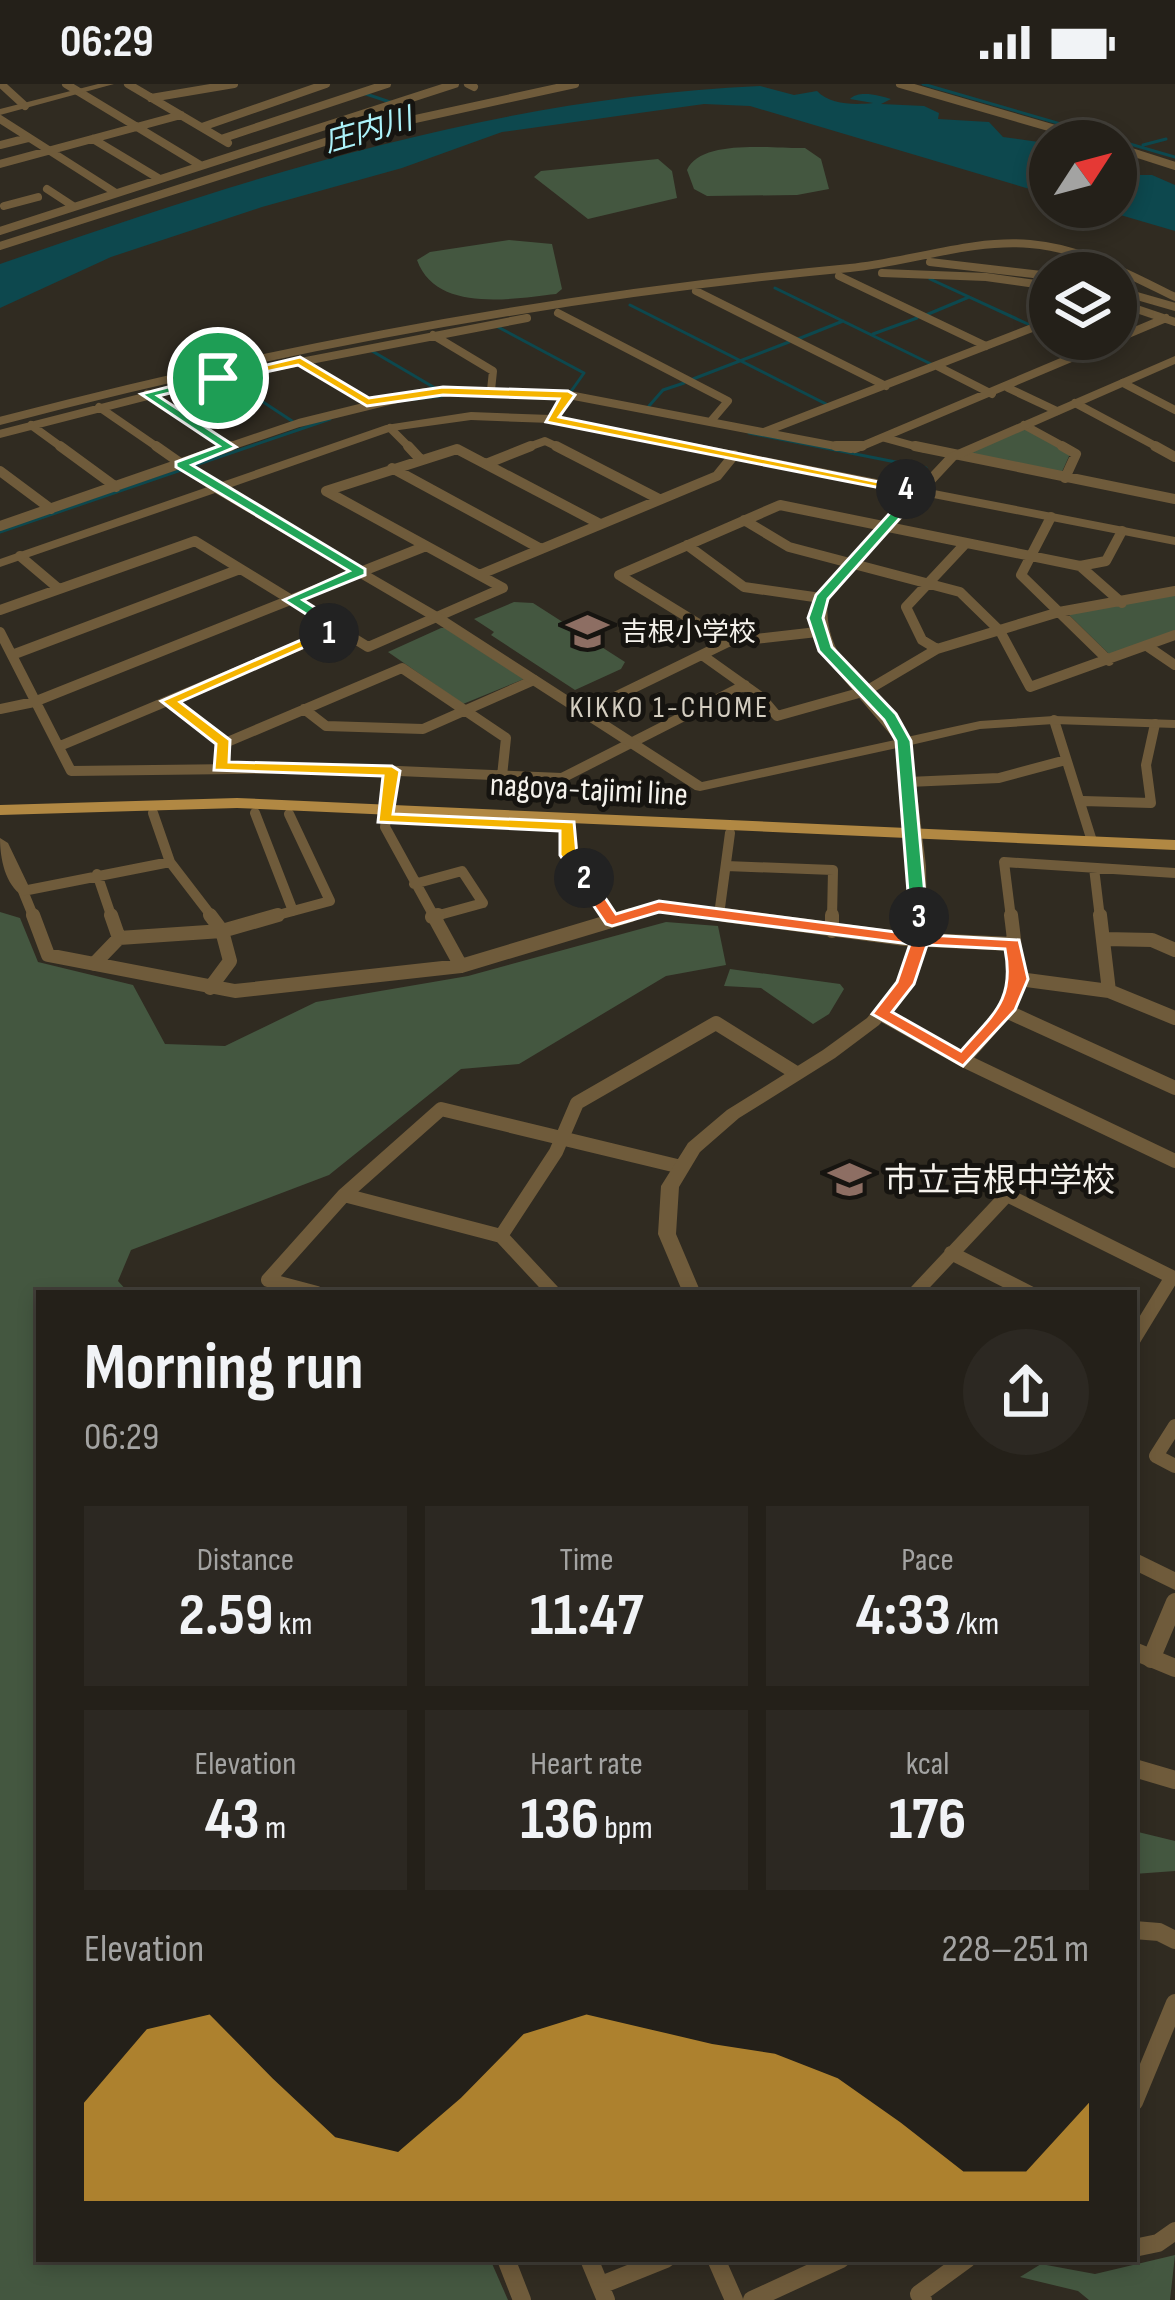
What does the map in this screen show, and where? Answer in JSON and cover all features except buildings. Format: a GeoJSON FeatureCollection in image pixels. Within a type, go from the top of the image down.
{"type":"FeatureCollection","features":[{"type":"Feature","properties":{"kind":"main road","name":"nagoya-tajimi line"},"geometry":{"type":"LineString","coordinates":[[0,810],[183,802],[914,837],[1174,867]]}},
{"type":"Feature","properties":{"kind":"main road","name":"nagoya-tajimi line"},"geometry":{"type":"LineString","coordinates":[[0,821],[153,813],[385,813],[730,833],[1175,845]]}},
{"type":"Feature","properties":{"kind":"street"},"geometry":{"type":"LineString","coordinates":[[1,84],[25,106]]}},
{"type":"Feature","properties":{"kind":"street"},"geometry":{"type":"LineString","coordinates":[[66,84],[200,165]]}},
{"type":"Feature","properties":{"kind":"street"},"geometry":{"type":"LineString","coordinates":[[0,116],[109,84]]}},
{"type":"Feature","properties":{"kind":"street"},"geometry":{"type":"LineString","coordinates":[[128,84],[243,151]]}},
{"type":"Feature","properties":{"kind":"street"},"geometry":{"type":"LineString","coordinates":[[152,98],[234,84]]}},
{"type":"Feature","properties":{"kind":"street"},"geometry":{"type":"LineString","coordinates":[[286,84],[303,94]]}},
{"type":"Feature","properties":{"kind":"street"},"geometry":{"type":"LineString","coordinates":[[202,128],[326,84]]}},
{"type":"Feature","properties":{"kind":"street"},"geometry":{"type":"LineString","coordinates":[[347,84],[362,92]]}},
{"type":"Feature","properties":{"kind":"street"},"geometry":{"type":"LineString","coordinates":[[221,139],[387,84]]}},
{"type":"Feature","properties":{"kind":"street"},"geometry":{"type":"LineString","coordinates":[[0,231],[455,84]]}},
{"type":"Feature","properties":{"kind":"street"},"geometry":{"type":"LineString","coordinates":[[0,246],[335,134],[445,107],[575,84]]}},
{"type":"Feature","properties":{"kind":"street"},"geometry":{"type":"LineString","coordinates":[[900,84],[1029,121]]}},
{"type":"Feature","properties":{"kind":"street"},"geometry":{"type":"LineString","coordinates":[[0,116],[116,193]]}},
{"type":"Feature","properties":{"kind":"street"},"geometry":{"type":"LineString","coordinates":[[0,164],[182,116]]}},
{"type":"Feature","properties":{"kind":"street"},"geometry":{"type":"LineString","coordinates":[[0,146],[28,138]]}},
{"type":"Feature","properties":{"kind":"street"},"geometry":{"type":"LineString","coordinates":[[93,140],[158,178]]}},
{"type":"Feature","properties":{"kind":"street"},"geometry":{"type":"LineString","coordinates":[[1137,154],[1175,166]]}},
{"type":"Feature","properties":{"kind":"street"},"geometry":{"type":"LineString","coordinates":[[47,189],[73,206]]}},
{"type":"Feature","properties":{"kind":"street"},"geometry":{"type":"LineString","coordinates":[[2,206],[38,197]]}},
{"type":"Feature","properties":{"kind":"street"},"geometry":{"type":"LineString","coordinates":[[2,206],[27,222]]}},
{"type":"Feature","properties":{"kind":"street"},"geometry":{"type":"LineString","coordinates":[[0,421],[135,384],[347,340],[643,290],[1032,244],[1079,256],[1175,297]]}},
{"type":"Feature","properties":{"kind":"street"},"geometry":{"type":"LineString","coordinates":[[913,260],[1029,274]]}},
{"type":"Feature","properties":{"kind":"street"},"geometry":{"type":"LineString","coordinates":[[0,434],[147,394],[300,361],[696,291],[916,273],[1029,284]]}},
{"type":"Feature","properties":{"kind":"street"},"geometry":{"type":"LineString","coordinates":[[839,276],[986,346]]}},
{"type":"Feature","properties":{"kind":"street"},"geometry":{"type":"LineString","coordinates":[[696,291],[886,386]]}},
{"type":"Feature","properties":{"kind":"street"},"geometry":{"type":"LineString","coordinates":[[1137,296],[1175,307]]}},
{"type":"Feature","properties":{"kind":"street"},"geometry":{"type":"LineString","coordinates":[[1137,309],[1171,320]]}},
{"type":"Feature","properties":{"kind":"street"},"geometry":{"type":"LineString","coordinates":[[558,313],[728,401],[711,422]]}},
{"type":"Feature","properties":{"kind":"street"},"geometry":{"type":"LineString","coordinates":[[1137,333],[1171,320]]}},
{"type":"Feature","properties":{"kind":"street"},"geometry":{"type":"LineString","coordinates":[[764,432],[1029,329]]}},
{"type":"Feature","properties":{"kind":"street"},"geometry":{"type":"LineString","coordinates":[[433,335],[494,371],[490,390]]}},
{"type":"Feature","properties":{"kind":"street"},"geometry":{"type":"LineString","coordinates":[[0,526],[367,402],[424,392],[490,390],[567,397],[854,451],[1071,360]]}},
{"type":"Feature","properties":{"kind":"street"},"geometry":{"type":"LineString","coordinates":[[300,361],[367,402]]}},
{"type":"Feature","properties":{"kind":"street"},"geometry":{"type":"LineString","coordinates":[[690,1290],[667,1247],[666,1201],[677,1166],[737,1110],[881,1014],[905,984],[920,940],[904,741],[825,648],[817,632],[821,598],[952,457],[1174,362]]}},
{"type":"Feature","properties":{"kind":"street"},"geometry":{"type":"LineString","coordinates":[[937,365],[992,394]]}},
{"type":"Feature","properties":{"kind":"street"},"geometry":{"type":"LineString","coordinates":[[1123,382],[1175,410]]}},
{"type":"Feature","properties":{"kind":"street"},"geometry":{"type":"LineString","coordinates":[[1008,388],[1058,411]]}},
{"type":"Feature","properties":{"kind":"street"},"geometry":{"type":"LineString","coordinates":[[147,394],[230,447]]}},
{"type":"Feature","properties":{"kind":"street"},"geometry":{"type":"LineString","coordinates":[[551,419],[567,397]]}},
{"type":"Feature","properties":{"kind":"street"},"geometry":{"type":"LineString","coordinates":[[1075,404],[1175,457]]}},
{"type":"Feature","properties":{"kind":"street"},"geometry":{"type":"LineString","coordinates":[[99,407],[216,488],[439,618],[700,787],[980,725],[1054,720],[1175,724]]}},
{"type":"Feature","properties":{"kind":"street"},"geometry":{"type":"LineString","coordinates":[[0,563],[390,428],[471,416],[551,419],[1175,541]]}},
{"type":"Feature","properties":{"kind":"street"},"geometry":{"type":"LineString","coordinates":[[32,425],[116,487]]}},
{"type":"Feature","properties":{"kind":"street"},"geometry":{"type":"LineString","coordinates":[[1024,425],[1076,454],[1065,478]]}},
{"type":"Feature","properties":{"kind":"street"},"geometry":{"type":"LineString","coordinates":[[390,428],[420,460]]}},
{"type":"Feature","properties":{"kind":"street"},"geometry":{"type":"LineString","coordinates":[[885,438],[952,457],[1175,499]]}},
{"type":"Feature","properties":{"kind":"street"},"geometry":{"type":"LineString","coordinates":[[486,464],[545,441],[658,499]]}},
{"type":"Feature","properties":{"kind":"street"},"geometry":{"type":"LineString","coordinates":[[0,610],[195,541],[368,647],[502,591],[326,491],[457,449],[600,524]]}},
{"type":"Feature","properties":{"kind":"street"},"geometry":{"type":"LineString","coordinates":[[479,575],[718,476],[734,455]]}},
{"type":"Feature","properties":{"kind":"street"},"geometry":{"type":"LineString","coordinates":[[392,469],[541,549]]}},
{"type":"Feature","properties":{"kind":"street"},"geometry":{"type":"LineString","coordinates":[[0,471],[51,509]]}},
{"type":"Feature","properties":{"kind":"street"},"geometry":{"type":"LineString","coordinates":[[728,643],[619,575],[780,505],[1080,566],[1106,561],[1122,531]]}},
{"type":"Feature","properties":{"kind":"street"},"geometry":{"type":"LineString","coordinates":[[1051,517],[1021,575],[1109,661]]}},
{"type":"Feature","properties":{"kind":"street"},"geometry":{"type":"LineString","coordinates":[[744,520],[789,547],[960,592],[1000,631],[1030,687],[1175,635]]}},
{"type":"Feature","properties":{"kind":"street"},"geometry":{"type":"LineString","coordinates":[[937,650],[922,640],[905,607],[965,544]]}},
{"type":"Feature","properties":{"kind":"street"},"geometry":{"type":"LineString","coordinates":[[687,545],[744,587],[821,598]]}},
{"type":"Feature","properties":{"kind":"street"},"geometry":{"type":"LineString","coordinates":[[0,709],[34,702],[426,546]]}},
{"type":"Feature","properties":{"kind":"street"},"geometry":{"type":"LineString","coordinates":[[20,556],[59,589]]}},
{"type":"Feature","properties":{"kind":"street"},"geometry":{"type":"LineString","coordinates":[[1080,566],[1122,603]]}},
{"type":"Feature","properties":{"kind":"street"},"geometry":{"type":"LineString","coordinates":[[12,655],[241,569]]}},
{"type":"Feature","properties":{"kind":"street"},"geometry":{"type":"LineString","coordinates":[[702,655],[746,685],[777,716],[866,691],[937,650],[1059,612],[1175,591]]}},
{"type":"Feature","properties":{"kind":"street"},"geometry":{"type":"LineString","coordinates":[[60,746],[339,629]]}},
{"type":"Feature","properties":{"kind":"street"},"geometry":{"type":"LineString","coordinates":[[0,632],[71,771],[220,766],[562,778],[746,685]]}},
{"type":"Feature","properties":{"kind":"street"},"geometry":{"type":"LineString","coordinates":[[584,712],[728,643],[817,632]]}},
{"type":"Feature","properties":{"kind":"street"},"geometry":{"type":"LineString","coordinates":[[1147,646],[1175,665]]}},
{"type":"Feature","properties":{"kind":"street"},"geometry":{"type":"LineString","coordinates":[[225,743],[402,668],[506,738],[502,776]]}},
{"type":"Feature","properties":{"kind":"street"},"geometry":{"type":"LineString","coordinates":[[304,709],[326,726],[422,728],[535,680]]}},
{"type":"Feature","properties":{"kind":"street"},"geometry":{"type":"LineString","coordinates":[[169,701],[225,743]]}},
{"type":"Feature","properties":{"kind":"street"},"geometry":{"type":"LineString","coordinates":[[1054,720],[1092,841]]}},
{"type":"Feature","properties":{"kind":"street"},"geometry":{"type":"LineString","coordinates":[[1083,801],[1150,803],[1146,765],[1155,724]]}},
{"type":"Feature","properties":{"kind":"street"},"geometry":{"type":"LineString","coordinates":[[220,766],[225,743]]}},
{"type":"Feature","properties":{"kind":"street"},"geometry":{"type":"LineString","coordinates":[[908,782],[999,778],[1066,760]]}},
{"type":"Feature","properties":{"kind":"street"},"geometry":{"type":"LineString","coordinates":[[392,771],[385,813],[414,884],[460,966]]}},
{"type":"Feature","properties":{"kind":"street"},"geometry":{"type":"LineString","coordinates":[[153,813],[170,862],[222,931],[230,961],[210,988]]}},
{"type":"Feature","properties":{"kind":"street"},"geometry":{"type":"LineString","coordinates":[[255,813],[293,911]]}},
{"type":"Feature","properties":{"kind":"street"},"geometry":{"type":"LineString","coordinates":[[94,964],[119,938],[222,931],[330,901],[289,814]]}},
{"type":"Feature","properties":{"kind":"street"},"geometry":{"type":"LineString","coordinates":[[568,826],[568,855],[612,920]]}},
{"type":"Feature","properties":{"kind":"street"},"geometry":{"type":"LineString","coordinates":[[719,915],[730,833]]}},
{"type":"Feature","properties":{"kind":"street"},"geometry":{"type":"LineString","coordinates":[[0,843],[48,955],[235,991],[460,966],[659,907],[832,931],[1012,944]]}},
{"type":"Feature","properties":{"kind":"street"},"geometry":{"type":"LineString","coordinates":[[23,891],[170,862]]}},
{"type":"Feature","properties":{"kind":"street"},"geometry":{"type":"LineString","coordinates":[[963,1060],[1006,1010],[1019,979],[1004,862],[1174,867],[1175,890]]}},
{"type":"Feature","properties":{"kind":"street"},"geometry":{"type":"LineString","coordinates":[[726,866],[833,871],[832,931]]}},
{"type":"Feature","properties":{"kind":"street"},"geometry":{"type":"LineString","coordinates":[[1094,868],[1109,991]]}},
{"type":"Feature","properties":{"kind":"street"},"geometry":{"type":"LineString","coordinates":[[414,884],[462,871],[483,903],[432,917]]}},
{"type":"Feature","properties":{"kind":"street"},"geometry":{"type":"LineString","coordinates":[[97,874],[119,938]]}},
{"type":"Feature","properties":{"kind":"street"},"geometry":{"type":"LineString","coordinates":[[1105,939],[1152,940],[1175,950]]}},
{"type":"Feature","properties":{"kind":"street"},"geometry":{"type":"LineString","coordinates":[[1019,979],[1109,991],[1175,1018]]}},
{"type":"Feature","properties":{"kind":"street"},"geometry":{"type":"LineString","coordinates":[[1006,1010],[1175,1088]]}},
{"type":"Feature","properties":{"kind":"street"},"geometry":{"type":"LineString","coordinates":[[881,1014],[963,1060],[1175,1161]]}},
{"type":"Feature","properties":{"kind":"street"},"geometry":{"type":"LineString","coordinates":[[501,1236],[560,1141],[577,1103],[716,1023],[796,1073]]}},
{"type":"Feature","properties":{"kind":"street"},"geometry":{"type":"LineString","coordinates":[[305,1290],[268,1280],[344,1195],[441,1109],[677,1166]]}},
{"type":"Feature","properties":{"kind":"street"},"geometry":{"type":"LineString","coordinates":[[344,1195],[501,1236],[551,1290]]}},
{"type":"Feature","properties":{"kind":"street"},"geometry":{"type":"LineString","coordinates":[[918,1290],[1007,1195],[1172,1277],[1137,1334]]}},
{"type":"Feature","properties":{"kind":"street"},"geometry":{"type":"LineString","coordinates":[[950,1253],[1024,1290]]}},
{"type":"Feature","properties":{"kind":"street"},"geometry":{"type":"LineString","coordinates":[[1175,1426],[1156,1456],[1175,1466]]}},
{"type":"Feature","properties":{"kind":"street"},"geometry":{"type":"LineString","coordinates":[[1137,1562],[1175,1582]]}},
{"type":"Feature","properties":{"kind":"street"},"geometry":{"type":"LineString","coordinates":[[1175,1602],[1142,1655],[1175,1668]]}},
{"type":"Feature","properties":{"kind":"street"},"geometry":{"type":"LineString","coordinates":[[1137,1769],[1175,1780]]}},
{"type":"Feature","properties":{"kind":"street"},"geometry":{"type":"LineString","coordinates":[[1137,1930],[1160,1932],[1175,1940]]}},
{"type":"Feature","properties":{"kind":"street"},"geometry":{"type":"LineString","coordinates":[[1137,2095],[1175,2002]]}},
{"type":"Feature","properties":{"kind":"street"},"geometry":{"type":"LineString","coordinates":[[1137,2247],[1158,2243],[1175,2230]]}},
{"type":"Feature","properties":{"kind":"street"},"geometry":{"type":"LineString","coordinates":[[507,2262],[522,2300]]}},
{"type":"Feature","properties":{"kind":"street"},"geometry":{"type":"LineString","coordinates":[[590,2262],[603,2292],[659,2262]]}},
{"type":"Feature","properties":{"kind":"street"},"geometry":{"type":"LineString","coordinates":[[717,2262],[734,2300]]}},
{"type":"Feature","properties":{"kind":"street"},"geometry":{"type":"LineString","coordinates":[[752,2300],[834,2262]]}},
{"type":"Feature","properties":{"kind":"street"},"geometry":{"type":"LineString","coordinates":[[923,2300],[919,2294],[963,2262]]}},
{"type":"Feature","properties":{"kind":"green space"},"geometry":{"type":"Polygon","coordinates":[[[805,148],[821,159],[829,189],[797,195],[707,196],[694,189],[687,170],[695,160],[722,149],[805,148]]]}},
{"type":"Feature","properties":{"kind":"green space"},"geometry":{"type":"Polygon","coordinates":[[[658,159],[672,171],[677,198],[588,219],[534,177],[541,171],[658,159]]]}},
{"type":"Feature","properties":{"kind":"green space"},"geometry":{"type":"Polygon","coordinates":[[[509,240],[552,244],[562,289],[556,294],[477,299],[441,288],[417,260],[430,252],[509,240]]]}},
{"type":"Feature","properties":{"kind":"green space"},"geometry":{"type":"Polygon","coordinates":[[[1020,430],[1070,454],[1061,474],[965,454],[1020,430]]]}},
{"type":"Feature","properties":{"kind":"green space"},"geometry":{"type":"Polygon","coordinates":[[[1175,592],[1175,632],[1109,654],[1067,613],[1175,592]]]}},
{"type":"Feature","properties":{"kind":"green space"},"geometry":{"type":"Polygon","coordinates":[[[514,602],[533,603],[625,662],[621,669],[575,690],[474,619],[514,602]]]}},
{"type":"Feature","properties":{"kind":"green space"},"geometry":{"type":"Polygon","coordinates":[[[441,628],[524,679],[463,704],[388,652],[441,628]]]}},
{"type":"Feature","properties":{"kind":"green space"},"geometry":{"type":"Polygon","coordinates":[[[0,912],[20,918],[38,962],[133,985],[165,1044],[225,1046],[316,1002],[468,976],[666,922],[718,926],[726,965],[666,976],[519,1064],[461,1069],[329,1175],[131,1250],[118,1281],[126,1290],[36,1290],[36,2262],[491,2262],[508,2300],[0,2300],[0,912]]]}},
{"type":"Feature","properties":{"kind":"green space"},"geometry":{"type":"Polygon","coordinates":[[[730,969],[840,984],[844,989],[829,1014],[813,1024],[761,988],[724,986],[730,969]]]}},
{"type":"Feature","properties":{"kind":"green space"},"geometry":{"type":"Polygon","coordinates":[[[1137,1832],[1175,1841],[1175,1871],[1137,1874],[1137,1832]]]}},
{"type":"Feature","properties":{"kind":"green space"},"geometry":{"type":"Polygon","coordinates":[[[1175,2255],[1170,2300],[1089,2300],[1078,2291],[1020,2277],[1041,2264],[1095,2274],[1175,2255]]]}},
{"type":"Feature","properties":{"kind":"water"},"geometry":{"type":"Polygon","coordinates":[[[760,86],[794,95],[817,91],[851,104],[873,103],[850,99],[875,95],[891,99],[881,104],[924,106],[939,113],[938,119],[989,122],[1003,137],[1029,141],[1029,189],[750,106],[704,104],[502,132],[402,168],[262,207],[111,257],[0,308],[0,264],[187,201],[468,125],[661,94],[760,86]]]}},
{"type":"Feature","properties":{"kind":"water"},"geometry":{"type":"Polygon","coordinates":[[[1137,175],[1152,175],[1175,185],[1175,231],[1137,220],[1137,175]]]}},
{"type":"Feature","properties":{"kind":"waterway"},"geometry":{"type":"LineString","coordinates":[[923,84],[1175,157]]}},
{"type":"Feature","properties":{"kind":"waterway","name":"庄内川"},"geometry":{"type":"LineString","coordinates":[[363,93],[390,102]]}},
{"type":"Feature","properties":{"kind":"waterway"},"geometry":{"type":"LineString","coordinates":[[1143,145],[1166,139]]}},
{"type":"Feature","properties":{"kind":"waterway"},"geometry":{"type":"LineString","coordinates":[[930,279],[1029,325]]}},
{"type":"Feature","properties":{"kind":"waterway"},"geometry":{"type":"LineString","coordinates":[[775,288],[843,321]]}},
{"type":"Feature","properties":{"kind":"waterway"},"geometry":{"type":"LineString","coordinates":[[926,315],[969,297]]}},
{"type":"Feature","properties":{"kind":"waterway"},"geometry":{"type":"LineString","coordinates":[[630,305],[740,361]]}},
{"type":"Feature","properties":{"kind":"waterway"},"geometry":{"type":"LineString","coordinates":[[873,334],[917,318]]}},
{"type":"Feature","properties":{"kind":"waterway"},"geometry":{"type":"LineString","coordinates":[[798,339],[843,321]]}},
{"type":"Feature","properties":{"kind":"waterway"},"geometry":{"type":"LineString","coordinates":[[843,321],[931,364]]}},
{"type":"Feature","properties":{"kind":"waterway"},"geometry":{"type":"LineString","coordinates":[[498,327],[584,373],[572,390]]}},
{"type":"Feature","properties":{"kind":"waterway"},"geometry":{"type":"LineString","coordinates":[[740,361],[789,342]]}},
{"type":"Feature","properties":{"kind":"waterway"},"geometry":{"type":"LineString","coordinates":[[372,351],[435,388]]}},
{"type":"Feature","properties":{"kind":"waterway"},"geometry":{"type":"LineString","coordinates":[[693,379],[740,361]]}},
{"type":"Feature","properties":{"kind":"waterway"},"geometry":{"type":"LineString","coordinates":[[740,361],[828,405]]}},
{"type":"Feature","properties":{"kind":"waterway"},"geometry":{"type":"LineString","coordinates":[[228,379],[292,421]]}},
{"type":"Feature","properties":{"kind":"waterway"},"geometry":{"type":"LineString","coordinates":[[649,406],[663,390],[684,383]]}},
{"type":"Feature","properties":{"kind":"waterway"},"geometry":{"type":"LineString","coordinates":[[405,400],[442,396]]}},
{"type":"Feature","properties":{"kind":"waterway"},"geometry":{"type":"LineString","coordinates":[[0,532],[330,419]]}},
{"type":"Feature","properties":{"kind":"waterway"},"geometry":{"type":"LineString","coordinates":[[749,433],[926,468]]}},
{"type":"Feature","properties":{"kind":"place","name":"吉根小学校"},"geometry":{"type":"Point","coordinates":[587,632]}},
{"type":"Feature","properties":{"kind":"place","name":"市立吉根中学校"},"geometry":{"type":"Point","coordinates":[850,1179]}},
{"type":"Feature","properties":{"kind":"district","name":"KIKKO 1-CHOME"},"geometry":{"type":"Point","coordinates":[670,707]}},
{"type":"Feature","properties":{"kind":"route"},"geometry":{"type":"LineString","coordinates":[[218,378],[147,394],[230,447],[181,464],[360,572],[292,600],[339,629],[169,701],[225,743],[220,766],[392,771],[384,819],[568,826],[568,855],[612,920],[659,907],[905,939],[920,940],[1012,944],[1019,979],[1006,1010],[963,1060],[881,1014],[905,984],[920,940],[904,741],[890,718],[825,648],[815,618],[821,598],[917,491],[551,419],[568,395],[443,391],[367,402],[300,361],[218,378]]}}]}
